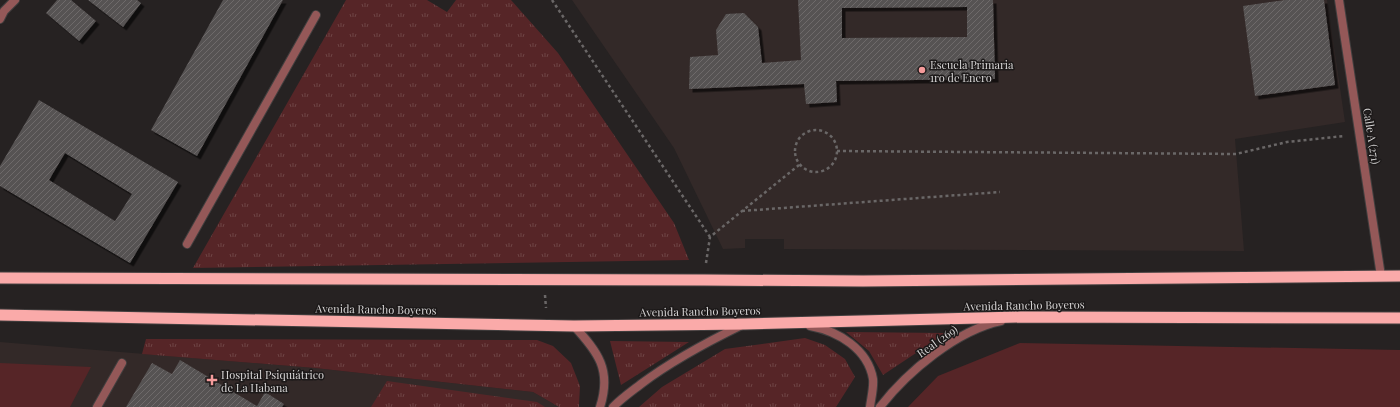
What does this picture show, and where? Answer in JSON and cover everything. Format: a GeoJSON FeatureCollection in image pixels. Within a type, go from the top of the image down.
{"type":"FeatureCollection","features":[{"type":"Feature","properties":{"kind":"highway"},"geometry":{"type":"LineString","coordinates":[[0,278],[863,281],[1400,276]]}},
{"type":"Feature","properties":{"kind":"highway","name":"Avenida Rancho Boyeros"},"geometry":{"type":"LineString","coordinates":[[0,315],[574,326],[796,323],[1021,317],[1400,318]]}},
{"type":"Feature","properties":{"kind":"street"},"geometry":{"type":"LineString","coordinates":[[0,19],[4,11],[15,0]]}},
{"type":"Feature","properties":{"kind":"street","name":"Calle A (271)"},"geometry":{"type":"LineString","coordinates":[[1339,0],[1382,276]]}},
{"type":"Feature","properties":{"kind":"street"},"geometry":{"type":"LineString","coordinates":[[188,244],[316,15]]}},
{"type":"Feature","properties":{"kind":"street","name":"Real (269)"},"geometry":{"type":"LineString","coordinates":[[880,407],[890,394],[912,372],[938,351],[970,331],[988,324],[1021,317]]}},
{"type":"Feature","properties":{"kind":"street"},"geometry":{"type":"LineString","coordinates":[[796,323],[822,328],[839,335],[853,345],[866,360],[873,380],[870,407]]}},
{"type":"Feature","properties":{"kind":"street"},"geometry":{"type":"LineString","coordinates":[[613,407],[619,400],[657,372],[697,348],[745,324]]}},
{"type":"Feature","properties":{"kind":"street"},"geometry":{"type":"LineString","coordinates":[[574,326],[590,343],[604,368],[605,385],[600,407]]}},
{"type":"Feature","properties":{"kind":"street"},"geometry":{"type":"LineString","coordinates":[[96,407],[122,364]]}},
{"type":"Feature","properties":{"kind":"path"},"geometry":{"type":"LineString","coordinates":[[552,0],[710,237],[704,280]]}},
{"type":"Feature","properties":{"kind":"path"},"geometry":{"type":"LineString","coordinates":[[815,130],[828,134],[832,138],[836,151],[833,163],[823,171],[816,172],[804,169],[800,165],[796,159],[795,145],[802,134],[815,130]]}},
{"type":"Feature","properties":{"kind":"path"},"geometry":{"type":"LineString","coordinates":[[836,151],[1236,154],[1287,142],[1360,132]]}},
{"type":"Feature","properties":{"kind":"path"},"geometry":{"type":"LineString","coordinates":[[710,237],[800,165]]}},
{"type":"Feature","properties":{"kind":"path"},"geometry":{"type":"LineString","coordinates":[[742,211],[1000,192]]}},
{"type":"Feature","properties":{"kind":"path"},"geometry":{"type":"LineString","coordinates":[[545,280],[546,325]]}},
{"type":"Feature","properties":{"kind":"shaded area","name":"Escuela Primaria 1ro de Enero"},"geometry":{"type":"Polygon","coordinates":[[[572,0],[1327,0],[1345,122],[1235,139],[1244,251],[784,249],[784,239],[745,239],[745,248],[723,249],[674,148],[572,0]]]}},
{"type":"Feature","properties":{"kind":"shaded area","name":"Hospital Psiquiátrico de La Habana"},"geometry":{"type":"Polygon","coordinates":[[[0,342],[315,368],[533,392],[559,407],[0,407],[0,342]]]}},
{"type":"Feature","properties":{"kind":"green space"},"geometry":{"type":"Polygon","coordinates":[[[346,0],[427,0],[447,12],[456,0],[511,0],[558,53],[674,223],[689,260],[193,268],[346,0]]]}},
{"type":"Feature","properties":{"kind":"green space"},"geometry":{"type":"Polygon","coordinates":[[[846,332],[946,333],[883,375],[869,351],[846,332]]]}},
{"type":"Feature","properties":{"kind":"green space"},"geometry":{"type":"Polygon","coordinates":[[[805,338],[825,345],[845,359],[855,377],[836,407],[639,407],[662,387],[725,349],[805,338]]]}},
{"type":"Feature","properties":{"kind":"green space"},"geometry":{"type":"Polygon","coordinates":[[[146,339],[537,340],[553,346],[571,363],[580,386],[579,407],[559,407],[533,392],[315,368],[142,354],[146,339]]]}},
{"type":"Feature","properties":{"kind":"green space"},"geometry":{"type":"Polygon","coordinates":[[[610,341],[689,342],[621,385],[610,341]]]}},
{"type":"Feature","properties":{"kind":"green space"},"geometry":{"type":"Polygon","coordinates":[[[1020,343],[1400,350],[1400,407],[908,407],[938,376],[1020,343]]]}},
{"type":"Feature","properties":{"kind":"green space"},"geometry":{"type":"Polygon","coordinates":[[[0,363],[91,367],[70,407],[0,407],[0,363]]]}},
{"type":"Feature","properties":{"kind":"green space"},"geometry":{"type":"Polygon","coordinates":[[[387,381],[537,402],[545,407],[371,407],[387,381]]]}},
{"type":"Feature","properties":{"kind":"building"},"geometry":{"type":"Polygon","coordinates":[[[57,0],[71,0],[96,21],[79,41],[46,13],[57,0]]]}},
{"type":"Feature","properties":{"kind":"building"},"geometry":{"type":"Polygon","coordinates":[[[88,0],[137,0],[141,3],[123,27],[88,0]]]}},
{"type":"Feature","properties":{"kind":"building"},"geometry":{"type":"Polygon","coordinates":[[[223,0],[283,0],[197,156],[151,130],[223,0]]]}},
{"type":"Feature","properties":{"kind":"building"},"geometry":{"type":"Polygon","coordinates":[[[798,0],[993,0],[995,79],[836,81],[837,102],[806,104],[804,84],[689,89],[690,57],[718,55],[716,30],[726,14],[744,13],[758,27],[762,63],[801,60],[798,0]],[[967,7],[842,8],[842,38],[967,37],[967,7]]]}},
{"type":"Feature","properties":{"kind":"building"},"geometry":{"type":"Polygon","coordinates":[[[1285,0],[1324,0],[1335,85],[1255,96],[1243,6],[1285,0]]]}},
{"type":"Feature","properties":{"kind":"building"},"geometry":{"type":"Polygon","coordinates":[[[39,100],[178,182],[130,263],[0,186],[0,166],[39,100]],[[65,153],[49,180],[115,221],[132,194],[65,153]]]}},
{"type":"Feature","properties":{"kind":"building"},"geometry":{"type":"Polygon","coordinates":[[[180,360],[257,406],[265,392],[284,404],[282,407],[126,407],[152,363],[172,374],[180,360]]]}},
{"type":"Feature","properties":{"kind":"place","name":"Escuela Primaria 1ro de Enero"},"geometry":{"type":"Point","coordinates":[922,70]}},
{"type":"Feature","properties":{"kind":"place","name":"Hospital Psiquiátrico de La Habana"},"geometry":{"type":"Point","coordinates":[212,380]}}]}
